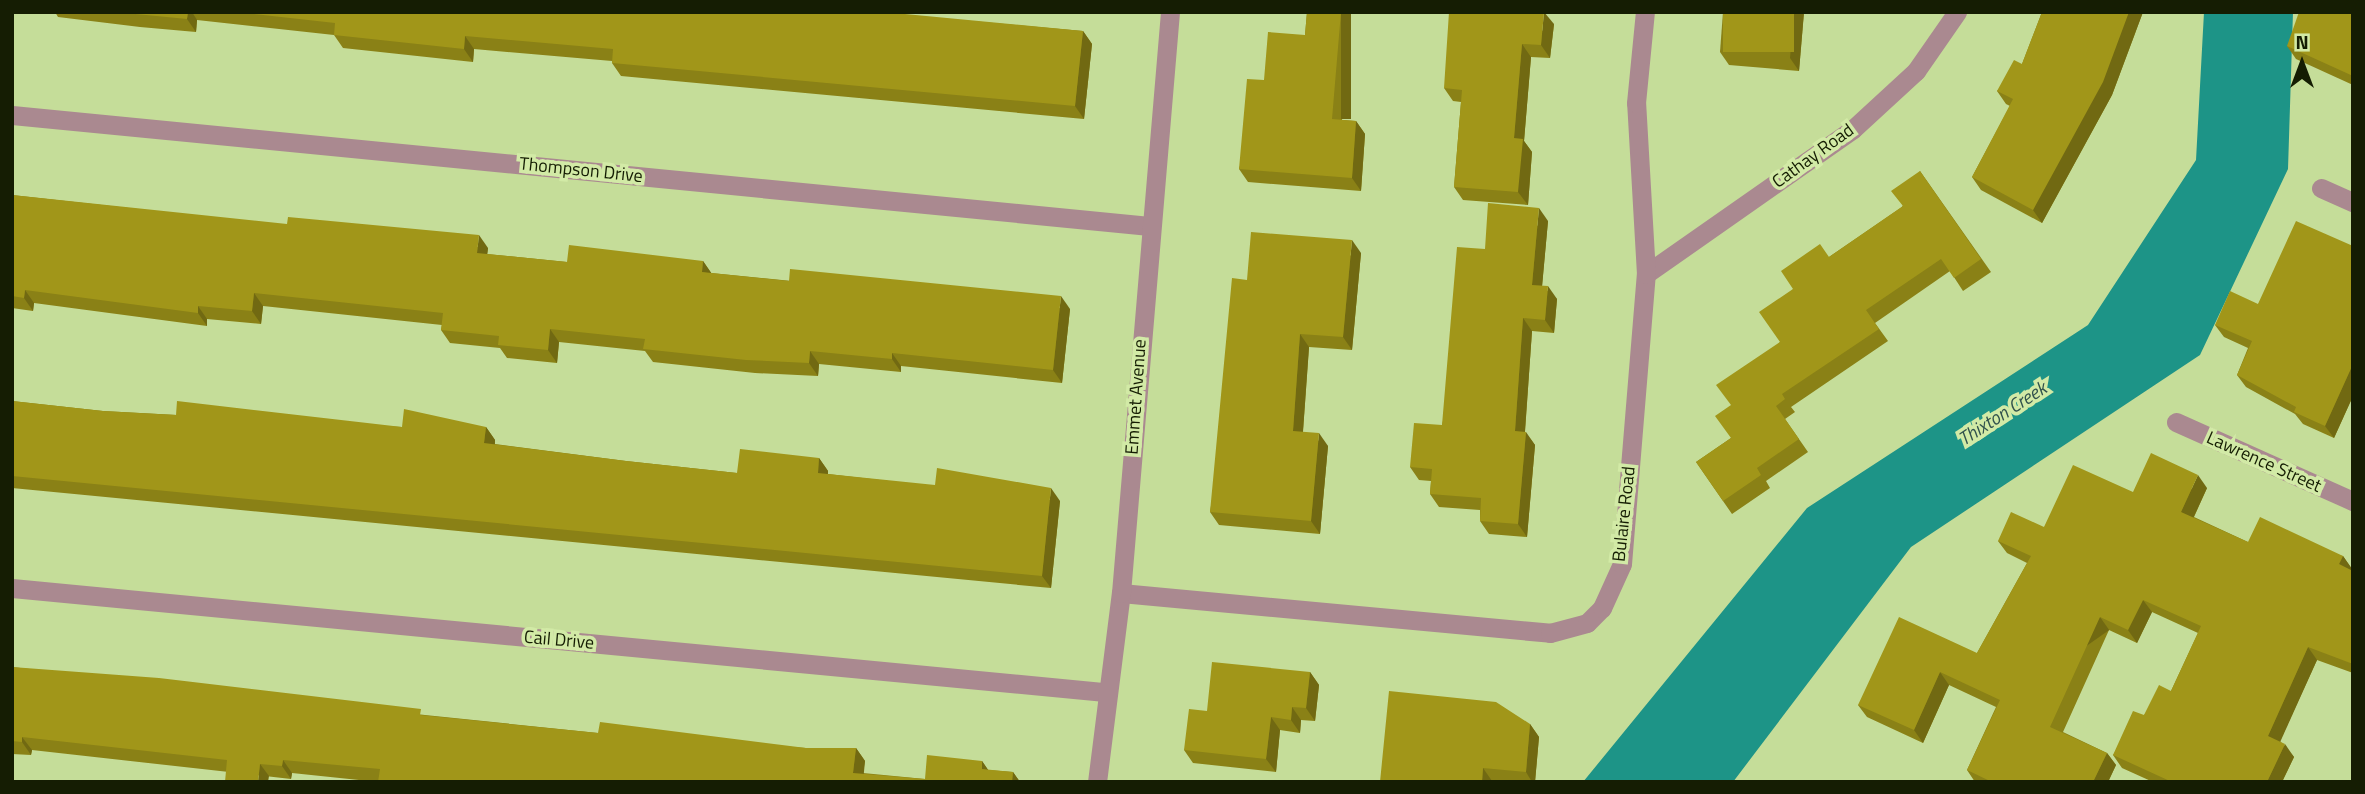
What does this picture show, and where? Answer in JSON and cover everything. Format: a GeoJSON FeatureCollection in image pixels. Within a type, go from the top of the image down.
{"type":"FeatureCollection","features":[{"type":"Feature","properties":{"kind":"street","name":"Emmet Avenue"},"geometry":{"type":"LineString","coordinates":[[1097,782],[1105,692],[1121,593],[1170,12]]}},
{"type":"Feature","properties":{"kind":"street","name":"Bulaire Road"},"geometry":{"type":"LineString","coordinates":[[1121,593],[1550,633],[1587,624],[1602,608],[1622,564],[1646,274],[1636,103],[1644,12]]}},
{"type":"Feature","properties":{"kind":"street","name":"Cathay Road"},"geometry":{"type":"LineString","coordinates":[[1646,274],[1853,129],[1916,71],[1957,12]]}},
{"type":"Feature","properties":{"kind":"street","name":"Thompson Drive"},"geometry":{"type":"LineString","coordinates":[[12,115],[1150,226]]}},
{"type":"Feature","properties":{"kind":"street"},"geometry":{"type":"LineString","coordinates":[[2321,188],[2353,202]]}},
{"type":"Feature","properties":{"kind":"street","name":"Lawrence Street"},"geometry":{"type":"LineString","coordinates":[[2176,422],[2353,501]]}},
{"type":"Feature","properties":{"kind":"street","name":"Cail Drive"},"geometry":{"type":"LineString","coordinates":[[12,588],[1105,692]]}},
{"type":"Feature","properties":{"kind":"water","name":"Thixton Creek"},"geometry":{"type":"Polygon","coordinates":[[[2204,12],[2293,12],[2288,169],[2200,355],[1911,547],[1733,782],[1583,782],[1807,508],[2088,325],[2196,160],[2204,12]]]}},
{"type":"Feature","properties":{"kind":"building"},"geometry":{"type":"Polygon","coordinates":[[[115,12],[188,12],[187,19],[115,12]]]}},
{"type":"Feature","properties":{"kind":"building"},"geometry":{"type":"Polygon","coordinates":[[[237,12],[884,12],[1083,31],[1075,106],[612,63],[613,49],[465,36],[464,49],[334,35],[335,23],[237,12]]]}},
{"type":"Feature","properties":{"kind":"building"},"geometry":{"type":"Polygon","coordinates":[[[1307,12],[1341,12],[1332,119],[1356,121],[1352,178],[1239,169],[1247,79],[1264,80],[1268,32],[1305,35],[1307,12]]]}},
{"type":"Feature","properties":{"kind":"building"},"geometry":{"type":"Polygon","coordinates":[[[1449,12],[1544,12],[1541,45],[1522,44],[1514,138],[1523,139],[1518,192],[1454,187],[1462,90],[1444,88],[1449,12]]]}},
{"type":"Feature","properties":{"kind":"building"},"geometry":{"type":"Polygon","coordinates":[[[1723,12],[1794,12],[1794,52],[1723,52],[1723,12]]]}},
{"type":"Feature","properties":{"kind":"building"},"geometry":{"type":"Polygon","coordinates":[[[2042,12],[2129,12],[2103,82],[2033,210],[1972,177],[2013,99],[1997,91],[2014,60],[2022,64],[2042,12]]]}},
{"type":"Feature","properties":{"kind":"building"},"geometry":{"type":"Polygon","coordinates":[[[2299,12],[2353,12],[2353,76],[2287,46],[2299,12]]]}},
{"type":"Feature","properties":{"kind":"building"},"geometry":{"type":"Polygon","coordinates":[[[1920,171],[1981,259],[1954,278],[1941,259],[1866,310],[1879,329],[1782,394],[1785,399],[1776,406],[1799,439],[1757,468],[1761,475],[1723,501],[1696,462],[1731,438],[1715,416],[1731,405],[1716,385],[1780,342],[1759,312],[1793,289],[1781,271],[1820,244],[1829,257],[1903,206],[1891,191],[1920,171]]]}},
{"type":"Feature","properties":{"kind":"building"},"geometry":{"type":"Polygon","coordinates":[[[12,195],[287,224],[288,217],[479,235],[477,253],[567,262],[569,245],[703,261],[702,272],[789,281],[790,269],[1061,296],[1053,370],[892,353],[892,359],[810,351],[809,363],[746,360],[643,349],[645,339],[550,329],[548,350],[498,345],[499,336],[441,330],[443,313],[254,293],[252,311],[198,306],[198,313],[25,290],[24,298],[12,296],[12,195]]]}},
{"type":"Feature","properties":{"kind":"building"},"geometry":{"type":"Polygon","coordinates":[[[1488,203],[1539,208],[1532,285],[1548,286],[1545,320],[1523,318],[1515,431],[1526,432],[1518,524],[1480,521],[1481,498],[1430,494],[1432,469],[1410,467],[1414,423],[1442,425],[1457,247],[1485,249],[1488,203]]]}},
{"type":"Feature","properties":{"kind":"building"},"geometry":{"type":"Polygon","coordinates":[[[2296,221],[2353,246],[2353,364],[2325,426],[2294,412],[2296,407],[2237,375],[2252,341],[2215,325],[2230,291],[2258,304],[2296,221]]]}},
{"type":"Feature","properties":{"kind":"building"},"geometry":{"type":"Polygon","coordinates":[[[1251,232],[1352,240],[1343,337],[1300,334],[1293,431],[1319,433],[1311,521],[1210,512],[1232,278],[1247,280],[1251,232]]]}},
{"type":"Feature","properties":{"kind":"building"},"geometry":{"type":"Polygon","coordinates":[[[12,401],[103,411],[176,415],[177,401],[402,427],[404,409],[486,427],[484,443],[626,461],[737,473],[740,449],[819,458],[818,473],[935,485],[937,468],[1051,488],[1042,576],[12,476],[12,401]]]}},
{"type":"Feature","properties":{"kind":"building"},"geometry":{"type":"Polygon","coordinates":[[[2151,453],[2198,475],[2181,512],[2248,542],[2260,517],[2343,556],[2339,564],[2353,571],[2353,664],[2308,647],[2268,736],[2285,744],[2267,782],[2172,782],[2113,755],[2133,711],[2144,715],[2159,685],[2171,691],[2201,626],[2143,600],[2128,630],[2100,617],[2050,727],[2107,753],[2093,782],[1992,782],[1967,770],[2000,700],[1940,672],[1914,730],[1858,705],[1899,617],[1977,653],[2031,556],[1998,541],[2011,512],[2044,527],[2073,465],[2133,492],[2151,453]]]}},
{"type":"Feature","properties":{"kind":"building"},"geometry":{"type":"Polygon","coordinates":[[[1212,662],[1310,672],[1306,708],[1292,707],[1291,720],[1271,717],[1266,759],[1184,750],[1189,709],[1207,711],[1212,662]]]}},
{"type":"Feature","properties":{"kind":"building"},"geometry":{"type":"Polygon","coordinates":[[[12,667],[159,678],[421,709],[420,715],[598,733],[600,722],[806,748],[856,748],[853,773],[925,779],[927,755],[982,761],[982,769],[1013,772],[1012,782],[378,782],[380,769],[283,760],[282,766],[260,764],[258,782],[225,782],[227,760],[22,737],[22,742],[12,741],[12,667]]]}},
{"type":"Feature","properties":{"kind":"building"},"geometry":{"type":"Polygon","coordinates":[[[1389,691],[1496,702],[1530,724],[1526,772],[1483,768],[1482,782],[1380,782],[1389,691]]]}}]}
